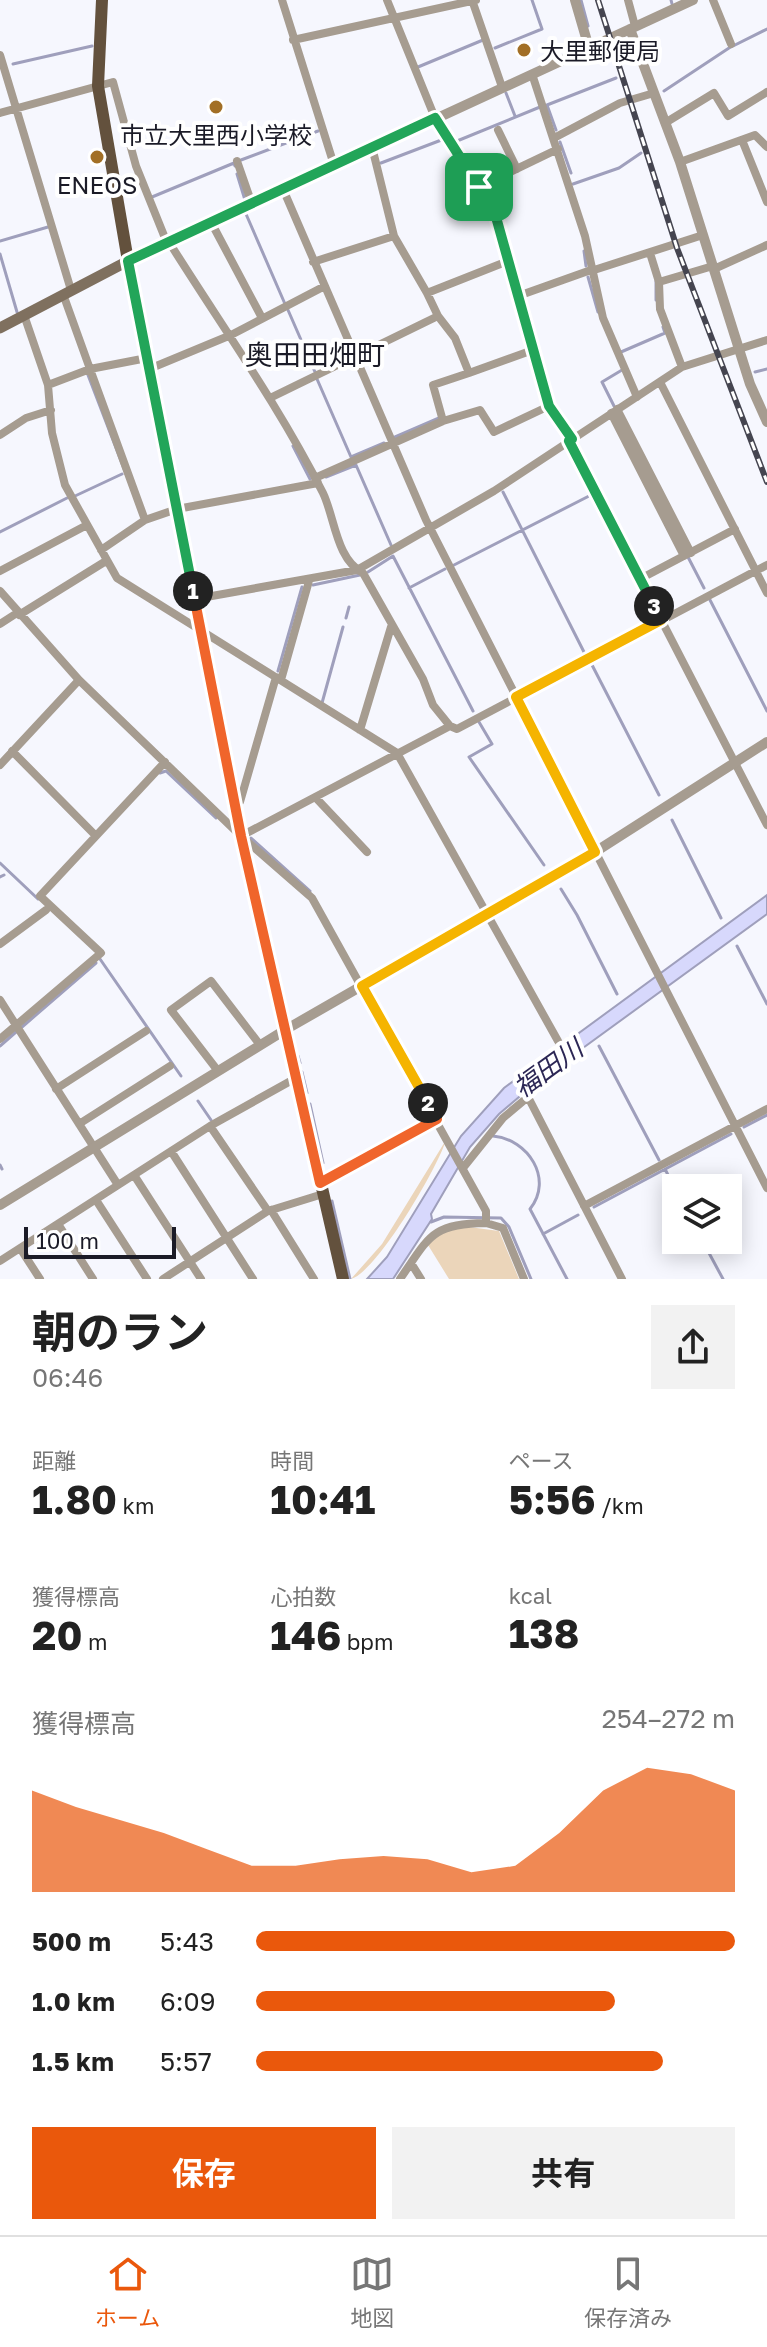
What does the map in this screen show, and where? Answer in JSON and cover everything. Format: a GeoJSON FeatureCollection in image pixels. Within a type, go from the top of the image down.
{"type":"FeatureCollection","features":[{"type":"Feature","properties":{"kind":"main road"},"geometry":{"type":"LineString","coordinates":[[102,0],[98,86],[128,261],[234,803],[343,1279]]}},
{"type":"Feature","properties":{"kind":"main road"},"geometry":{"type":"LineString","coordinates":[[0,328],[128,261]]}},
{"type":"Feature","properties":{"kind":"street"},"geometry":{"type":"LineString","coordinates":[[282,0],[334,165]]}},
{"type":"Feature","properties":{"kind":"street"},"geometry":{"type":"LineString","coordinates":[[387,0],[435,118],[496,217],[549,406],[570,440],[767,825]]}},
{"type":"Feature","properties":{"kind":"street"},"geometry":{"type":"LineString","coordinates":[[293,40],[474,0],[502,87]]}},
{"type":"Feature","properties":{"kind":"street"},"geometry":{"type":"LineString","coordinates":[[575,0],[589,48]]}},
{"type":"Feature","properties":{"kind":"street"},"geometry":{"type":"LineString","coordinates":[[628,0],[632,28],[680,162],[738,349],[767,422]]}},
{"type":"Feature","properties":{"kind":"street"},"geometry":{"type":"LineString","coordinates":[[128,261],[693,0]]}},
{"type":"Feature","properties":{"kind":"street"},"geometry":{"type":"LineString","coordinates":[[713,0],[731,44]]}},
{"type":"Feature","properties":{"kind":"street"},"geometry":{"type":"LineString","coordinates":[[0,55],[90,369],[145,520]]}},
{"type":"Feature","properties":{"kind":"street"},"geometry":{"type":"LineString","coordinates":[[532,74],[585,236],[603,318],[637,397]]}},
{"type":"Feature","properties":{"kind":"street"},"geometry":{"type":"LineString","coordinates":[[0,113],[113,82],[136,166],[168,242],[270,398],[331,510],[341,546],[357,570],[363,573],[423,679],[433,705],[450,726],[457,729],[767,565]]}},
{"type":"Feature","properties":{"kind":"street"},"geometry":{"type":"LineString","coordinates":[[665,123],[714,93],[728,116],[767,92]]}},
{"type":"Feature","properties":{"kind":"street"},"geometry":{"type":"LineString","coordinates":[[554,138],[620,103],[654,93]]}},
{"type":"Feature","properties":{"kind":"street"},"geometry":{"type":"LineString","coordinates":[[498,130],[517,169]]}},
{"type":"Feature","properties":{"kind":"street"},"geometry":{"type":"LineString","coordinates":[[680,162],[755,135],[767,147]]}},
{"type":"Feature","properties":{"kind":"street"},"geometry":{"type":"LineString","coordinates":[[742,140],[767,202]]}},
{"type":"Feature","properties":{"kind":"street"},"geometry":{"type":"LineString","coordinates":[[372,147],[394,236],[438,316],[455,338],[469,373]]}},
{"type":"Feature","properties":{"kind":"street"},"geometry":{"type":"LineString","coordinates":[[479,187],[558,149]]}},
{"type":"Feature","properties":{"kind":"street"},"geometry":{"type":"LineString","coordinates":[[237,161],[252,204]]}},
{"type":"Feature","properties":{"kind":"street"},"geometry":{"type":"LineString","coordinates":[[283,189],[430,529],[767,1188]]}},
{"type":"Feature","properties":{"kind":"street"},"geometry":{"type":"LineString","coordinates":[[211,222],[262,318]]}},
{"type":"Feature","properties":{"kind":"street"},"geometry":{"type":"LineString","coordinates":[[518,296],[703,235]]}},
{"type":"Feature","properties":{"kind":"street"},"geometry":{"type":"LineString","coordinates":[[313,262],[394,236]]}},
{"type":"Feature","properties":{"kind":"street"},"geometry":{"type":"LineString","coordinates":[[659,282],[714,267],[767,245]]}},
{"type":"Feature","properties":{"kind":"street"},"geometry":{"type":"LineString","coordinates":[[650,253],[659,282],[660,309],[682,367]]}},
{"type":"Feature","properties":{"kind":"street"},"geometry":{"type":"LineString","coordinates":[[427,293],[508,261]]}},
{"type":"Feature","properties":{"kind":"street"},"geometry":{"type":"LineString","coordinates":[[48,385],[90,369],[148,364],[231,335],[323,287]]}},
{"type":"Feature","properties":{"kind":"street"},"geometry":{"type":"LineString","coordinates":[[24,315],[48,385],[52,433],[65,485],[117,578],[398,756],[558,1041]]}},
{"type":"Feature","properties":{"kind":"street"},"geometry":{"type":"LineString","coordinates":[[270,398],[438,316]]}},
{"type":"Feature","properties":{"kind":"street"},"geometry":{"type":"LineString","coordinates":[[195,599],[357,570],[430,529],[682,367],[767,340]]}},
{"type":"Feature","properties":{"kind":"street"},"geometry":{"type":"LineString","coordinates":[[443,421],[433,385],[533,350]]}},
{"type":"Feature","properties":{"kind":"street"},"geometry":{"type":"LineString","coordinates":[[660,382],[767,593]]}},
{"type":"Feature","properties":{"kind":"street"},"geometry":{"type":"LineString","coordinates":[[101,550],[145,520],[177,509],[316,481],[443,421],[480,410],[494,432],[549,406]]}},
{"type":"Feature","properties":{"kind":"street"},"geometry":{"type":"LineString","coordinates":[[0,435],[26,418],[51,410]]}},
{"type":"Feature","properties":{"kind":"street"},"geometry":{"type":"LineString","coordinates":[[614,411],[687,554]]}},
{"type":"Feature","properties":{"kind":"street"},"geometry":{"type":"LineString","coordinates":[[0,571],[87,525]]}},
{"type":"Feature","properties":{"kind":"street"},"geometry":{"type":"LineString","coordinates":[[640,579],[735,529]]}},
{"type":"Feature","properties":{"kind":"street"},"geometry":{"type":"LineString","coordinates":[[0,624],[106,561]]}},
{"type":"Feature","properties":{"kind":"street"},"geometry":{"type":"LineString","coordinates":[[234,803],[240,802],[309,581]]}},
{"type":"Feature","properties":{"kind":"street"},"geometry":{"type":"LineString","coordinates":[[0,591],[79,680],[241,836],[312,898],[437,1119],[486,1218],[503,1228],[524,1279]]}},
{"type":"Feature","properties":{"kind":"street"},"geometry":{"type":"LineString","coordinates":[[360,730],[391,627]]}},
{"type":"Feature","properties":{"kind":"street"},"geometry":{"type":"LineString","coordinates":[[0,765],[79,680]]}},
{"type":"Feature","properties":{"kind":"street"},"geometry":{"type":"LineString","coordinates":[[241,836],[450,726]]}},
{"type":"Feature","properties":{"kind":"street"},"geometry":{"type":"LineString","coordinates":[[0,1205],[285,1030],[595,852],[767,742]]}},
{"type":"Feature","properties":{"kind":"street"},"geometry":{"type":"LineString","coordinates":[[12,751],[96,836]]}},
{"type":"Feature","properties":{"kind":"street"},"geometry":{"type":"LineString","coordinates":[[0,1039],[101,953],[40,896],[165,762]]}},
{"type":"Feature","properties":{"kind":"street"},"geometry":{"type":"LineString","coordinates":[[316,798],[367,852]]}},
{"type":"Feature","properties":{"kind":"street"},"geometry":{"type":"LineString","coordinates":[[0,944],[46,910]]}},
{"type":"Feature","properties":{"kind":"street"},"geometry":{"type":"LineString","coordinates":[[218,1071],[171,1010],[211,981],[260,1045]]}},
{"type":"Feature","properties":{"kind":"street"},"geometry":{"type":"LineString","coordinates":[[0,1000],[118,1185]]}},
{"type":"Feature","properties":{"kind":"street"},"geometry":{"type":"LineString","coordinates":[[56,1089],[146,1031]]}},
{"type":"Feature","properties":{"kind":"street"},"geometry":{"type":"LineString","coordinates":[[79,1124],[170,1066]]}},
{"type":"Feature","properties":{"kind":"street"},"geometry":{"type":"LineString","coordinates":[[0,1261],[210,1126],[296,1078]]}},
{"type":"Feature","properties":{"kind":"street"},"geometry":{"type":"LineString","coordinates":[[462,1167],[503,1118],[528,1097],[622,1279]]}},
{"type":"Feature","properties":{"kind":"street"},"geometry":{"type":"LineString","coordinates":[[584,1206],[767,1109]]}},
{"type":"Feature","properties":{"kind":"street"},"geometry":{"type":"LineString","coordinates":[[163,1279],[269,1211],[322,1188],[437,1119]]}},
{"type":"Feature","properties":{"kind":"street"},"geometry":{"type":"LineString","coordinates":[[210,1126],[314,1279]]}},
{"type":"Feature","properties":{"kind":"street"},"geometry":{"type":"LineString","coordinates":[[171,1151],[253,1279]]}},
{"type":"Feature","properties":{"kind":"street"},"geometry":{"type":"LineString","coordinates":[[134,1175],[201,1279]]}},
{"type":"Feature","properties":{"kind":"street"},"geometry":{"type":"LineString","coordinates":[[96,1200],[147,1279]]}},
{"type":"Feature","properties":{"kind":"street"},"geometry":{"type":"LineString","coordinates":[[400,1279],[429,1238],[446,1226],[486,1218]]}},
{"type":"Feature","properties":{"kind":"street"},"geometry":{"type":"LineString","coordinates":[[58,1224],[93,1279]]}},
{"type":"Feature","properties":{"kind":"street"},"geometry":{"type":"LineString","coordinates":[[20,1248],[40,1279]]}},
{"type":"Feature","properties":{"kind":"street"},"geometry":{"type":"LineString","coordinates":[[411,1263],[421,1279]]}},
{"type":"Feature","properties":{"kind":"shaded area"},"geometry":{"type":"Polygon","coordinates":[[[446,1140],[419,1194],[390,1239],[376,1258],[351,1279],[382,1244],[446,1140]]]}},
{"type":"Feature","properties":{"kind":"shaded area"},"geometry":{"type":"Polygon","coordinates":[[[469,1227],[499,1231],[519,1279],[449,1279],[428,1245],[445,1230],[469,1227]]]}},
{"type":"Feature","properties":{"kind":"water","name":"福田川"},"geometry":{"type":"Polygon","coordinates":[[[767,895],[767,914],[539,1080],[499,1114],[470,1147],[431,1214],[432,1219],[393,1279],[367,1279],[387,1257],[461,1136],[504,1088],[767,895]]]}},
{"type":"Feature","properties":{"kind":"waterway"},"geometry":{"type":"LineString","coordinates":[[495,48],[542,29],[532,0]]}},
{"type":"Feature","properties":{"kind":"waterway"},"geometry":{"type":"LineString","coordinates":[[581,0],[588,26]]}},
{"type":"Feature","properties":{"kind":"waterway"},"geometry":{"type":"LineString","coordinates":[[671,0],[672,4]]}},
{"type":"Feature","properties":{"kind":"waterway"},"geometry":{"type":"LineString","coordinates":[[664,91],[729,48],[767,29]]}},
{"type":"Feature","properties":{"kind":"waterway"},"geometry":{"type":"LineString","coordinates":[[418,67],[483,40]]}},
{"type":"Feature","properties":{"kind":"waterway"},"geometry":{"type":"LineString","coordinates":[[13,64],[92,46]]}},
{"type":"Feature","properties":{"kind":"waterway"},"geometry":{"type":"LineString","coordinates":[[556,130],[547,105],[616,78]]}},
{"type":"Feature","properties":{"kind":"waterway"},"geometry":{"type":"LineString","coordinates":[[506,93],[515,116]]}},
{"type":"Feature","properties":{"kind":"waterway"},"geometry":{"type":"LineString","coordinates":[[457,141],[540,107]]}},
{"type":"Feature","properties":{"kind":"waterway"},"geometry":{"type":"LineString","coordinates":[[241,160],[318,131]]}},
{"type":"Feature","properties":{"kind":"waterway"},"geometry":{"type":"LineString","coordinates":[[381,163],[444,139]]}},
{"type":"Feature","properties":{"kind":"waterway"},"geometry":{"type":"LineString","coordinates":[[560,142],[571,173]]}},
{"type":"Feature","properties":{"kind":"waterway"},"geometry":{"type":"LineString","coordinates":[[573,184],[619,168],[641,153]]}},
{"type":"Feature","properties":{"kind":"waterway"},"geometry":{"type":"LineString","coordinates":[[152,197],[234,163],[235,166]]}},
{"type":"Feature","properties":{"kind":"waterway"},"geometry":{"type":"LineString","coordinates":[[237,174],[245,200]]}},
{"type":"Feature","properties":{"kind":"waterway"},"geometry":{"type":"LineString","coordinates":[[246,214],[285,304]]}},
{"type":"Feature","properties":{"kind":"waterway"},"geometry":{"type":"LineString","coordinates":[[0,241],[48,227]]}},
{"type":"Feature","properties":{"kind":"waterway"},"geometry":{"type":"LineString","coordinates":[[584,251],[586,266]]}},
{"type":"Feature","properties":{"kind":"waterway"},"geometry":{"type":"LineString","coordinates":[[0,254],[17,312]]}},
{"type":"Feature","properties":{"kind":"waterway"},"geometry":{"type":"LineString","coordinates":[[588,277],[598,312]]}},
{"type":"Feature","properties":{"kind":"waterway"},"geometry":{"type":"LineString","coordinates":[[656,281],[656,300]]}},
{"type":"Feature","properties":{"kind":"waterway"},"geometry":{"type":"LineString","coordinates":[[288,310],[315,372]]}},
{"type":"Feature","properties":{"kind":"waterway"},"geometry":{"type":"LineString","coordinates":[[621,352],[665,333],[663,327]]}},
{"type":"Feature","properties":{"kind":"waterway"},"geometry":{"type":"LineString","coordinates":[[755,372],[767,369]]}},
{"type":"Feature","properties":{"kind":"waterway"},"geometry":{"type":"LineString","coordinates":[[614,406],[602,382],[622,370]]}},
{"type":"Feature","properties":{"kind":"waterway"},"geometry":{"type":"LineString","coordinates":[[88,375],[126,474]]}},
{"type":"Feature","properties":{"kind":"waterway"},"geometry":{"type":"LineString","coordinates":[[317,379],[351,457],[384,443]]}},
{"type":"Feature","properties":{"kind":"waterway"},"geometry":{"type":"LineString","coordinates":[[395,437],[439,418]]}},
{"type":"Feature","properties":{"kind":"waterway"},"geometry":{"type":"LineString","coordinates":[[293,446],[310,479]]}},
{"type":"Feature","properties":{"kind":"waterway"},"geometry":{"type":"LineString","coordinates":[[454,565],[591,495],[569,452]]}},
{"type":"Feature","properties":{"kind":"waterway"},"geometry":{"type":"LineString","coordinates":[[326,477],[356,465],[391,545]]}},
{"type":"Feature","properties":{"kind":"waterway"},"geometry":{"type":"LineString","coordinates":[[75,496],[122,474]]}},
{"type":"Feature","properties":{"kind":"waterway"},"geometry":{"type":"LineString","coordinates":[[503,492],[585,654]]}},
{"type":"Feature","properties":{"kind":"waterway"},"geometry":{"type":"LineString","coordinates":[[0,532],[67,498]]}},
{"type":"Feature","properties":{"kind":"waterway"},"geometry":{"type":"LineString","coordinates":[[368,572],[393,556],[473,711]]}},
{"type":"Feature","properties":{"kind":"waterway"},"geometry":{"type":"LineString","coordinates":[[688,557],[704,588]]}},
{"type":"Feature","properties":{"kind":"waterway"},"geometry":{"type":"LineString","coordinates":[[409,588],[445,569]]}},
{"type":"Feature","properties":{"kind":"waterway"},"geometry":{"type":"LineString","coordinates":[[313,585],[360,575]]}},
{"type":"Feature","properties":{"kind":"waterway"},"geometry":{"type":"LineString","coordinates":[[278,671],[302,587]]}},
{"type":"Feature","properties":{"kind":"waterway"},"geometry":{"type":"LineString","coordinates":[[710,600],[767,711]]}},
{"type":"Feature","properties":{"kind":"waterway"},"geometry":{"type":"LineString","coordinates":[[346,618],[349,607]]}},
{"type":"Feature","properties":{"kind":"waterway"},"geometry":{"type":"LineString","coordinates":[[322,703],[343,627]]}},
{"type":"Feature","properties":{"kind":"waterway"},"geometry":{"type":"LineString","coordinates":[[591,663],[659,795]]}},
{"type":"Feature","properties":{"kind":"waterway"},"geometry":{"type":"LineString","coordinates":[[479,722],[492,744],[469,757],[544,865]]}},
{"type":"Feature","properties":{"kind":"waterway"},"geometry":{"type":"LineString","coordinates":[[160,773],[166,771],[216,818]]}},
{"type":"Feature","properties":{"kind":"waterway"},"geometry":{"type":"LineString","coordinates":[[672,820],[721,918]]}},
{"type":"Feature","properties":{"kind":"waterway"},"geometry":{"type":"LineString","coordinates":[[251,838],[310,891]]}},
{"type":"Feature","properties":{"kind":"waterway"},"geometry":{"type":"LineString","coordinates":[[0,863],[38,899]]}},
{"type":"Feature","properties":{"kind":"waterway"},"geometry":{"type":"LineString","coordinates":[[0,877],[4,875]]}},
{"type":"Feature","properties":{"kind":"waterway"},"geometry":{"type":"LineString","coordinates":[[561,889],[617,994]]}},
{"type":"Feature","properties":{"kind":"waterway"},"geometry":{"type":"LineString","coordinates":[[737,946],[767,1004]]}},
{"type":"Feature","properties":{"kind":"waterway"},"geometry":{"type":"LineString","coordinates":[[100,959],[181,1076]]}},
{"type":"Feature","properties":{"kind":"waterway"},"geometry":{"type":"LineString","coordinates":[[22,1027],[96,963]]}},
{"type":"Feature","properties":{"kind":"waterway"},"geometry":{"type":"LineString","coordinates":[[0,1046],[16,1032]]}},
{"type":"Feature","properties":{"kind":"waterway"},"geometry":{"type":"LineString","coordinates":[[599,1046],[659,1160]]}},
{"type":"Feature","properties":{"kind":"waterway"},"geometry":{"type":"LineString","coordinates":[[298,1056],[300,1063]]}},
{"type":"Feature","properties":{"kind":"waterway"},"geometry":{"type":"LineString","coordinates":[[302,1072],[307,1093]]}},
{"type":"Feature","properties":{"kind":"waterway"},"geometry":{"type":"LineString","coordinates":[[198,1101],[211,1120]]}},
{"type":"Feature","properties":{"kind":"waterway"},"geometry":{"type":"LineString","coordinates":[[310,1104],[323,1163]]}},
{"type":"Feature","properties":{"kind":"waterway"},"geometry":{"type":"LineString","coordinates":[[744,1127],[767,1115]]}},
{"type":"Feature","properties":{"kind":"waterway"},"geometry":{"type":"LineString","coordinates":[[594,1207],[731,1134]]}},
{"type":"Feature","properties":{"kind":"waterway"},"geometry":{"type":"LineString","coordinates":[[493,1136],[517,1144],[534,1162],[539,1185],[530,1209],[567,1279]]}},
{"type":"Feature","properties":{"kind":"waterway"},"geometry":{"type":"LineString","coordinates":[[0,1165],[2,1169]]}},
{"type":"Feature","properties":{"kind":"waterway"},"geometry":{"type":"LineString","coordinates":[[665,1169],[668,1174]]}},
{"type":"Feature","properties":{"kind":"waterway"},"geometry":{"type":"LineString","coordinates":[[332,1201],[350,1279]]}},
{"type":"Feature","properties":{"kind":"waterway"},"geometry":{"type":"LineString","coordinates":[[543,1234],[578,1215]]}},
{"type":"Feature","properties":{"kind":"waterway"},"geometry":{"type":"LineString","coordinates":[[431,1222],[444,1217],[501,1218],[509,1227],[531,1279]]}},
{"type":"Feature","properties":{"kind":"waterway"},"geometry":{"type":"LineString","coordinates":[[710,1254],[723,1279]]}},
{"type":"Feature","properties":{"kind":"railway"},"geometry":{"type":"LineString","coordinates":[[598,0],[677,248],[767,482]]}},
{"type":"Feature","properties":{"kind":"place","name":"大里郵便局"},"geometry":{"type":"Point","coordinates":[524,50]}},
{"type":"Feature","properties":{"kind":"place","name":"市立大里西小学校"},"geometry":{"type":"Point","coordinates":[216,107]}},
{"type":"Feature","properties":{"kind":"place","name":"ENEOS"},"geometry":{"type":"Point","coordinates":[97,157]}},
{"type":"Feature","properties":{"kind":"district","name":"奥田田畑町"},"geometry":{"type":"Point","coordinates":[315,354]}},
{"type":"Feature","properties":{"kind":"route"},"geometry":{"type":"LineString","coordinates":[[435,118],[479,187],[496,217],[549,406],[572,439],[569,441],[661,620],[516,697],[595,852],[362,986],[437,1119],[320,1183],[241,836],[128,261],[435,118]]}}]}
